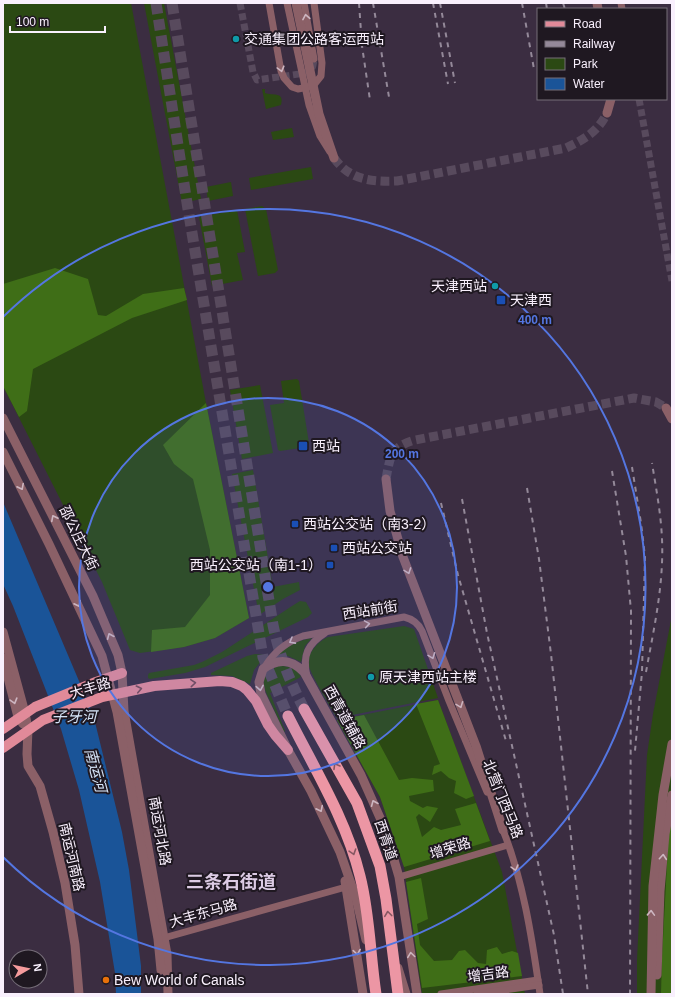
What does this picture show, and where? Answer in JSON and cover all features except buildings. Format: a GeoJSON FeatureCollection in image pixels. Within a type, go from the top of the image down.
{"type":"FeatureCollection","features":[{"type":"Feature","properties":{"kind":"highway","name":"西青道"},"geometry":{"type":"LineString","coordinates":[[304,709],[357,803],[370,835],[380,866],[386,899],[398,994]]}},
{"type":"Feature","properties":{"kind":"highway"},"geometry":{"type":"LineString","coordinates":[[288,716],[336,811],[351,846],[360,877],[370,937],[376,994]]}},
{"type":"Feature","properties":{"kind":"main road","name":"大丰路"},"geometry":{"type":"LineString","coordinates":[[3,729],[22,715],[46,702],[122,673]]}},
{"type":"Feature","properties":{"kind":"main road"},"geometry":{"type":"LineString","coordinates":[[124,692],[154,686],[220,681],[232,682],[242,686],[256,701],[268,726],[288,750]]}},
{"type":"Feature","properties":{"kind":"main road","name":"大丰路"},"geometry":{"type":"LineString","coordinates":[[3,748],[28,729],[50,716],[94,700],[124,692]]}},
{"type":"Feature","properties":{"kind":"street"},"geometry":{"type":"LineString","coordinates":[[269,3],[281,71],[287,83],[298,90],[313,86],[321,76],[322,63],[314,3]]}},
{"type":"Feature","properties":{"kind":"street"},"geometry":{"type":"LineString","coordinates":[[287,3],[309,105],[320,136],[334,158]]}},
{"type":"Feature","properties":{"kind":"street"},"geometry":{"type":"LineString","coordinates":[[296,3],[319,114],[334,158]]}},
{"type":"Feature","properties":{"kind":"street"},"geometry":{"type":"LineString","coordinates":[[304,3],[314,59]]}},
{"type":"Feature","properties":{"kind":"street"},"geometry":{"type":"LineString","coordinates":[[607,113],[611,100]]}},
{"type":"Feature","properties":{"kind":"street"},"geometry":{"type":"LineString","coordinates":[[666,408],[672,419]]}},
{"type":"Feature","properties":{"kind":"street","name":"邵公庄大街"},"geometry":{"type":"LineString","coordinates":[[3,418],[93,596],[118,655],[122,673]]}},
{"type":"Feature","properties":{"kind":"street","name":"邵公庄大街"},"geometry":{"type":"LineString","coordinates":[[3,452],[90,627],[109,677]]}},
{"type":"Feature","properties":{"kind":"street"},"geometry":{"type":"LineString","coordinates":[[386,479],[390,511],[401,551],[476,746],[503,830]]}},
{"type":"Feature","properties":{"kind":"street","name":"西站前街"},"geometry":{"type":"LineString","coordinates":[[263,669],[271,657],[287,643],[302,636],[404,617],[415,621]]}},
{"type":"Feature","properties":{"kind":"street","name":"北营门西马路"},"geometry":{"type":"LineString","coordinates":[[415,621],[422,631],[449,701],[503,830],[523,898],[534,951],[540,994]]}},
{"type":"Feature","properties":{"kind":"street"},"geometry":{"type":"LineString","coordinates":[[308,678],[305,666],[309,646],[315,639],[329,630]]}},
{"type":"Feature","properties":{"kind":"street"},"geometry":{"type":"LineString","coordinates":[[3,632],[22,715]]}},
{"type":"Feature","properties":{"kind":"street"},"geometry":{"type":"LineString","coordinates":[[3,658],[28,729]]}},
{"type":"Feature","properties":{"kind":"street","name":"西青道辅路"},"geometry":{"type":"LineString","coordinates":[[263,669],[275,663],[288,662],[299,667],[308,678],[361,775],[385,829],[399,877],[417,994]]}},
{"type":"Feature","properties":{"kind":"street"},"geometry":{"type":"LineString","coordinates":[[263,669],[259,682],[261,694],[288,750],[311,791],[348,871],[372,965]]}},
{"type":"Feature","properties":{"kind":"street","name":"南运河北路"},"geometry":{"type":"LineString","coordinates":[[122,673],[124,711],[161,938],[168,994]]}},
{"type":"Feature","properties":{"kind":"street","name":"南运河北路"},"geometry":{"type":"LineString","coordinates":[[109,677],[161,938],[162,994]]}},
{"type":"Feature","properties":{"kind":"street","name":"南运河南路"},"geometry":{"type":"LineString","coordinates":[[28,729],[28,766],[40,786],[65,883],[75,945],[79,994]]}},
{"type":"Feature","properties":{"kind":"street"},"geometry":{"type":"LineString","coordinates":[[651,994],[651,918],[653,878],[663,795],[672,744]]}},
{"type":"Feature","properties":{"kind":"street"},"geometry":{"type":"LineString","coordinates":[[655,994],[665,834],[672,795]]}},
{"type":"Feature","properties":{"kind":"street"},"geometry":{"type":"LineString","coordinates":[[331,832],[346,886],[363,994]]}},
{"type":"Feature","properties":{"kind":"street","name":"增荣路"},"geometry":{"type":"LineString","coordinates":[[399,877],[508,845]]}},
{"type":"Feature","properties":{"kind":"street","name":"大丰东马路"},"geometry":{"type":"LineString","coordinates":[[161,938],[346,886]]}},
{"type":"Feature","properties":{"kind":"street"},"geometry":{"type":"LineString","coordinates":[[393,950],[406,994]]}},
{"type":"Feature","properties":{"kind":"street","name":"增吉路"},"geometry":{"type":"LineString","coordinates":[[441,994],[539,983]]}},
{"type":"Feature","properties":{"kind":"street","name":"增吉路"},"geometry":{"type":"LineString","coordinates":[[477,994],[539,983]]}},
{"type":"Feature","properties":{"kind":"green space"},"geometry":{"type":"Polygon","coordinates":[[[3,3],[131,3],[206,403],[249,618],[215,638],[184,647],[140,653],[130,650],[102,582],[3,386],[3,3]]]}},
{"type":"Feature","properties":{"kind":"green space"},"geometry":{"type":"Polygon","coordinates":[[[144,3],[164,3],[201,199],[182,203],[144,3]]]}},
{"type":"Feature","properties":{"kind":"green space"},"geometry":{"type":"Polygon","coordinates":[[[262,89],[265,89],[265,93],[280,96],[282,101],[281,105],[266,109],[262,89]]]}},
{"type":"Feature","properties":{"kind":"green space"},"geometry":{"type":"Polygon","coordinates":[[[292,128],[294,137],[273,140],[271,132],[292,128]]]}},
{"type":"Feature","properties":{"kind":"green space"},"geometry":{"type":"Polygon","coordinates":[[[311,167],[313,179],[251,190],[249,178],[311,167]]]}},
{"type":"Feature","properties":{"kind":"green space"},"geometry":{"type":"Polygon","coordinates":[[[231,182],[233,196],[208,201],[206,187],[231,182]]]}},
{"type":"Feature","properties":{"kind":"green space"},"geometry":{"type":"Polygon","coordinates":[[[262,206],[266,209],[278,270],[275,273],[258,276],[245,209],[262,206]]]}},
{"type":"Feature","properties":{"kind":"green space"},"geometry":{"type":"Polygon","coordinates":[[[237,210],[245,252],[237,253],[243,280],[212,286],[199,217],[237,210]]]}},
{"type":"Feature","properties":{"kind":"green space"},"geometry":{"type":"Polygon","coordinates":[[[55,268],[88,279],[98,315],[106,316],[143,294],[184,288],[187,300],[132,318],[33,369],[27,411],[19,417],[3,386],[3,284],[55,268]]]}},
{"type":"Feature","properties":{"kind":"green space"},"geometry":{"type":"Polygon","coordinates":[[[297,379],[299,381],[309,443],[307,447],[280,451],[278,450],[270,405],[284,403],[281,381],[297,379]]]}},
{"type":"Feature","properties":{"kind":"green space"},"geometry":{"type":"Polygon","coordinates":[[[260,385],[273,453],[242,459],[230,390],[260,385]]]}},
{"type":"Feature","properties":{"kind":"green space"},"geometry":{"type":"Polygon","coordinates":[[[206,403],[249,618],[215,638],[184,647],[151,652],[152,630],[185,627],[210,595],[210,550],[193,479],[174,464],[163,445],[206,403]]]}},
{"type":"Feature","properties":{"kind":"green space"},"geometry":{"type":"Polygon","coordinates":[[[253,470],[273,587],[299,582],[300,590],[259,615],[232,474],[253,470]]]}},
{"type":"Feature","properties":{"kind":"green space"},"geometry":{"type":"Polygon","coordinates":[[[300,601],[306,602],[312,613],[308,617],[205,667],[185,673],[150,679],[148,678],[149,673],[194,665],[222,652],[300,601]]]}},
{"type":"Feature","properties":{"kind":"green space"},"geometry":{"type":"Polygon","coordinates":[[[672,615],[672,994],[637,994],[637,960],[647,755],[653,714],[672,615]]]}},
{"type":"Feature","properties":{"kind":"green space"},"geometry":{"type":"Polygon","coordinates":[[[404,626],[414,629],[438,698],[337,718],[309,668],[308,659],[312,651],[321,641],[328,637],[404,626]]]}},
{"type":"Feature","properties":{"kind":"green space"},"geometry":{"type":"Polygon","coordinates":[[[312,638],[305,646],[301,662],[288,656],[277,656],[284,649],[293,644],[312,638]]]}},
{"type":"Feature","properties":{"kind":"green space"},"geometry":{"type":"Polygon","coordinates":[[[255,654],[266,655],[254,670],[250,684],[232,676],[211,675],[211,673],[247,656],[255,654]]]}},
{"type":"Feature","properties":{"kind":"green space"},"geometry":{"type":"Polygon","coordinates":[[[278,666],[285,666],[294,669],[301,677],[270,693],[285,731],[284,732],[266,693],[264,683],[264,678],[267,674],[278,666]]]}},
{"type":"Feature","properties":{"kind":"green space"},"geometry":{"type":"Polygon","coordinates":[[[438,700],[502,872],[525,994],[422,994],[404,867],[380,797],[337,720],[438,700]]]}},
{"type":"Feature","properties":{"kind":"green space"},"geometry":{"type":"Polygon","coordinates":[[[438,700],[474,796],[466,799],[454,793],[456,781],[449,778],[441,771],[432,775],[434,766],[440,764],[416,704],[438,700]]]}},
{"type":"Feature","properties":{"kind":"green space"},"geometry":{"type":"Polygon","coordinates":[[[364,715],[399,780],[412,778],[433,780],[434,791],[409,796],[410,801],[423,808],[427,806],[438,808],[430,822],[419,814],[416,817],[422,837],[434,827],[441,830],[461,825],[455,809],[476,803],[490,841],[404,867],[380,797],[337,720],[364,715]]]}},
{"type":"Feature","properties":{"kind":"green space"},"geometry":{"type":"Polygon","coordinates":[[[672,806],[672,994],[661,994],[669,827],[672,806]]]}},
{"type":"Feature","properties":{"kind":"green space"},"geometry":{"type":"Polygon","coordinates":[[[421,878],[428,919],[417,924],[420,945],[434,961],[452,960],[459,951],[465,950],[478,963],[486,964],[487,950],[497,947],[502,954],[512,951],[518,953],[522,976],[422,988],[406,882],[421,878]]]}},
{"type":"Feature","properties":{"kind":"water","name":"子牙河"},"geometry":{"type":"Polygon","coordinates":[[[3,502],[93,714],[122,832],[129,870],[141,966],[141,994],[116,994],[115,973],[100,882],[79,790],[61,729],[3,584],[3,502]]]}},
{"type":"Feature","properties":{"kind":"tunnel"},"geometry":{"type":"LineString","coordinates":[[156,3],[187,203],[263,657],[288,716]]}},
{"type":"Feature","properties":{"kind":"tunnel"},"geometry":{"type":"LineString","coordinates":[[172,3],[273,625],[286,668],[304,709]]}},
{"type":"Feature","properties":{"kind":"tunnel"},"geometry":{"type":"LineString","coordinates":[[240,3],[253,72],[257,80],[306,73],[312,68],[314,59]]}},
{"type":"Feature","properties":{"kind":"tunnel"},"geometry":{"type":"LineString","coordinates":[[639,100],[672,281]]}},
{"type":"Feature","properties":{"kind":"tunnel"},"geometry":{"type":"LineString","coordinates":[[334,158],[347,171],[362,178],[378,181],[397,181],[566,148],[590,135],[607,113]]}},
{"type":"Feature","properties":{"kind":"tunnel"},"geometry":{"type":"LineString","coordinates":[[386,479],[389,464],[396,449],[415,440],[634,398],[656,402],[666,408]]}},
{"type":"Feature","properties":{"kind":"railway"},"geometry":{"type":"LineString","coordinates":[[359,3],[362,46],[370,100]]}},
{"type":"Feature","properties":{"kind":"railway"},"geometry":{"type":"LineString","coordinates":[[373,3],[389,97]]}},
{"type":"Feature","properties":{"kind":"railway"},"geometry":{"type":"LineString","coordinates":[[433,3],[448,84]]}},
{"type":"Feature","properties":{"kind":"railway"},"geometry":{"type":"LineString","coordinates":[[440,3],[455,83]]}},
{"type":"Feature","properties":{"kind":"railway"},"geometry":{"type":"LineString","coordinates":[[522,3],[534,69]]}},
{"type":"Feature","properties":{"kind":"railway"},"geometry":{"type":"LineString","coordinates":[[546,3],[547,8]]}},
{"type":"Feature","properties":{"kind":"railway"},"geometry":{"type":"LineString","coordinates":[[563,3],[565,8]]}},
{"type":"Feature","properties":{"kind":"railway"},"geometry":{"type":"LineString","coordinates":[[646,672],[658,606],[662,556],[661,520],[652,463]]}},
{"type":"Feature","properties":{"kind":"railway"},"geometry":{"type":"LineString","coordinates":[[632,467],[645,557],[642,672],[635,751]]}},
{"type":"Feature","properties":{"kind":"railway"},"geometry":{"type":"LineString","coordinates":[[612,471],[626,556],[631,611],[630,994]]}},
{"type":"Feature","properties":{"kind":"railway"},"geometry":{"type":"LineString","coordinates":[[527,488],[539,559],[551,654],[588,994]]}},
{"type":"Feature","properties":{"kind":"railway"},"geometry":{"type":"LineString","coordinates":[[462,499],[487,633],[554,935],[563,994]]}},
{"type":"Feature","properties":{"kind":"railway"},"geometry":{"type":"LineString","coordinates":[[441,503],[458,575],[506,741]]}},
{"type":"Feature","properties":{"kind":"place","name":"交通集团公路客运西站"},"geometry":{"type":"Point","coordinates":[236,39]}},
{"type":"Feature","properties":{"kind":"place","name":"天津西站"},"geometry":{"type":"Point","coordinates":[495,286]}},
{"type":"Feature","properties":{"kind":"place","name":"天津西"},"geometry":{"type":"Point","coordinates":[501,300]}},
{"type":"Feature","properties":{"kind":"place","name":"西站"},"geometry":{"type":"Point","coordinates":[303,446]}},
{"type":"Feature","properties":{"kind":"place","name":"西站公交站（南3-2）"},"geometry":{"type":"Point","coordinates":[295,524]}},
{"type":"Feature","properties":{"kind":"place","name":"西站公交站"},"geometry":{"type":"Point","coordinates":[334,548]}},
{"type":"Feature","properties":{"kind":"place","name":"西站公交站（南1-1）"},"geometry":{"type":"Point","coordinates":[330,565]}},
{"type":"Feature","properties":{"kind":"place","name":"原天津西站主楼"},"geometry":{"type":"Point","coordinates":[371,677]}},
{"type":"Feature","properties":{"kind":"place","name":"Bew World of Canals"},"geometry":{"type":"Point","coordinates":[106,980]}},
{"type":"Feature","properties":{"kind":"district","name":"三条石街道"},"geometry":{"type":"Point","coordinates":[231,882]}},
{"type":"Feature","properties":{"kind":"water label","name":"南运河"},"geometry":{"type":"Point","coordinates":[96,770]}}]}
